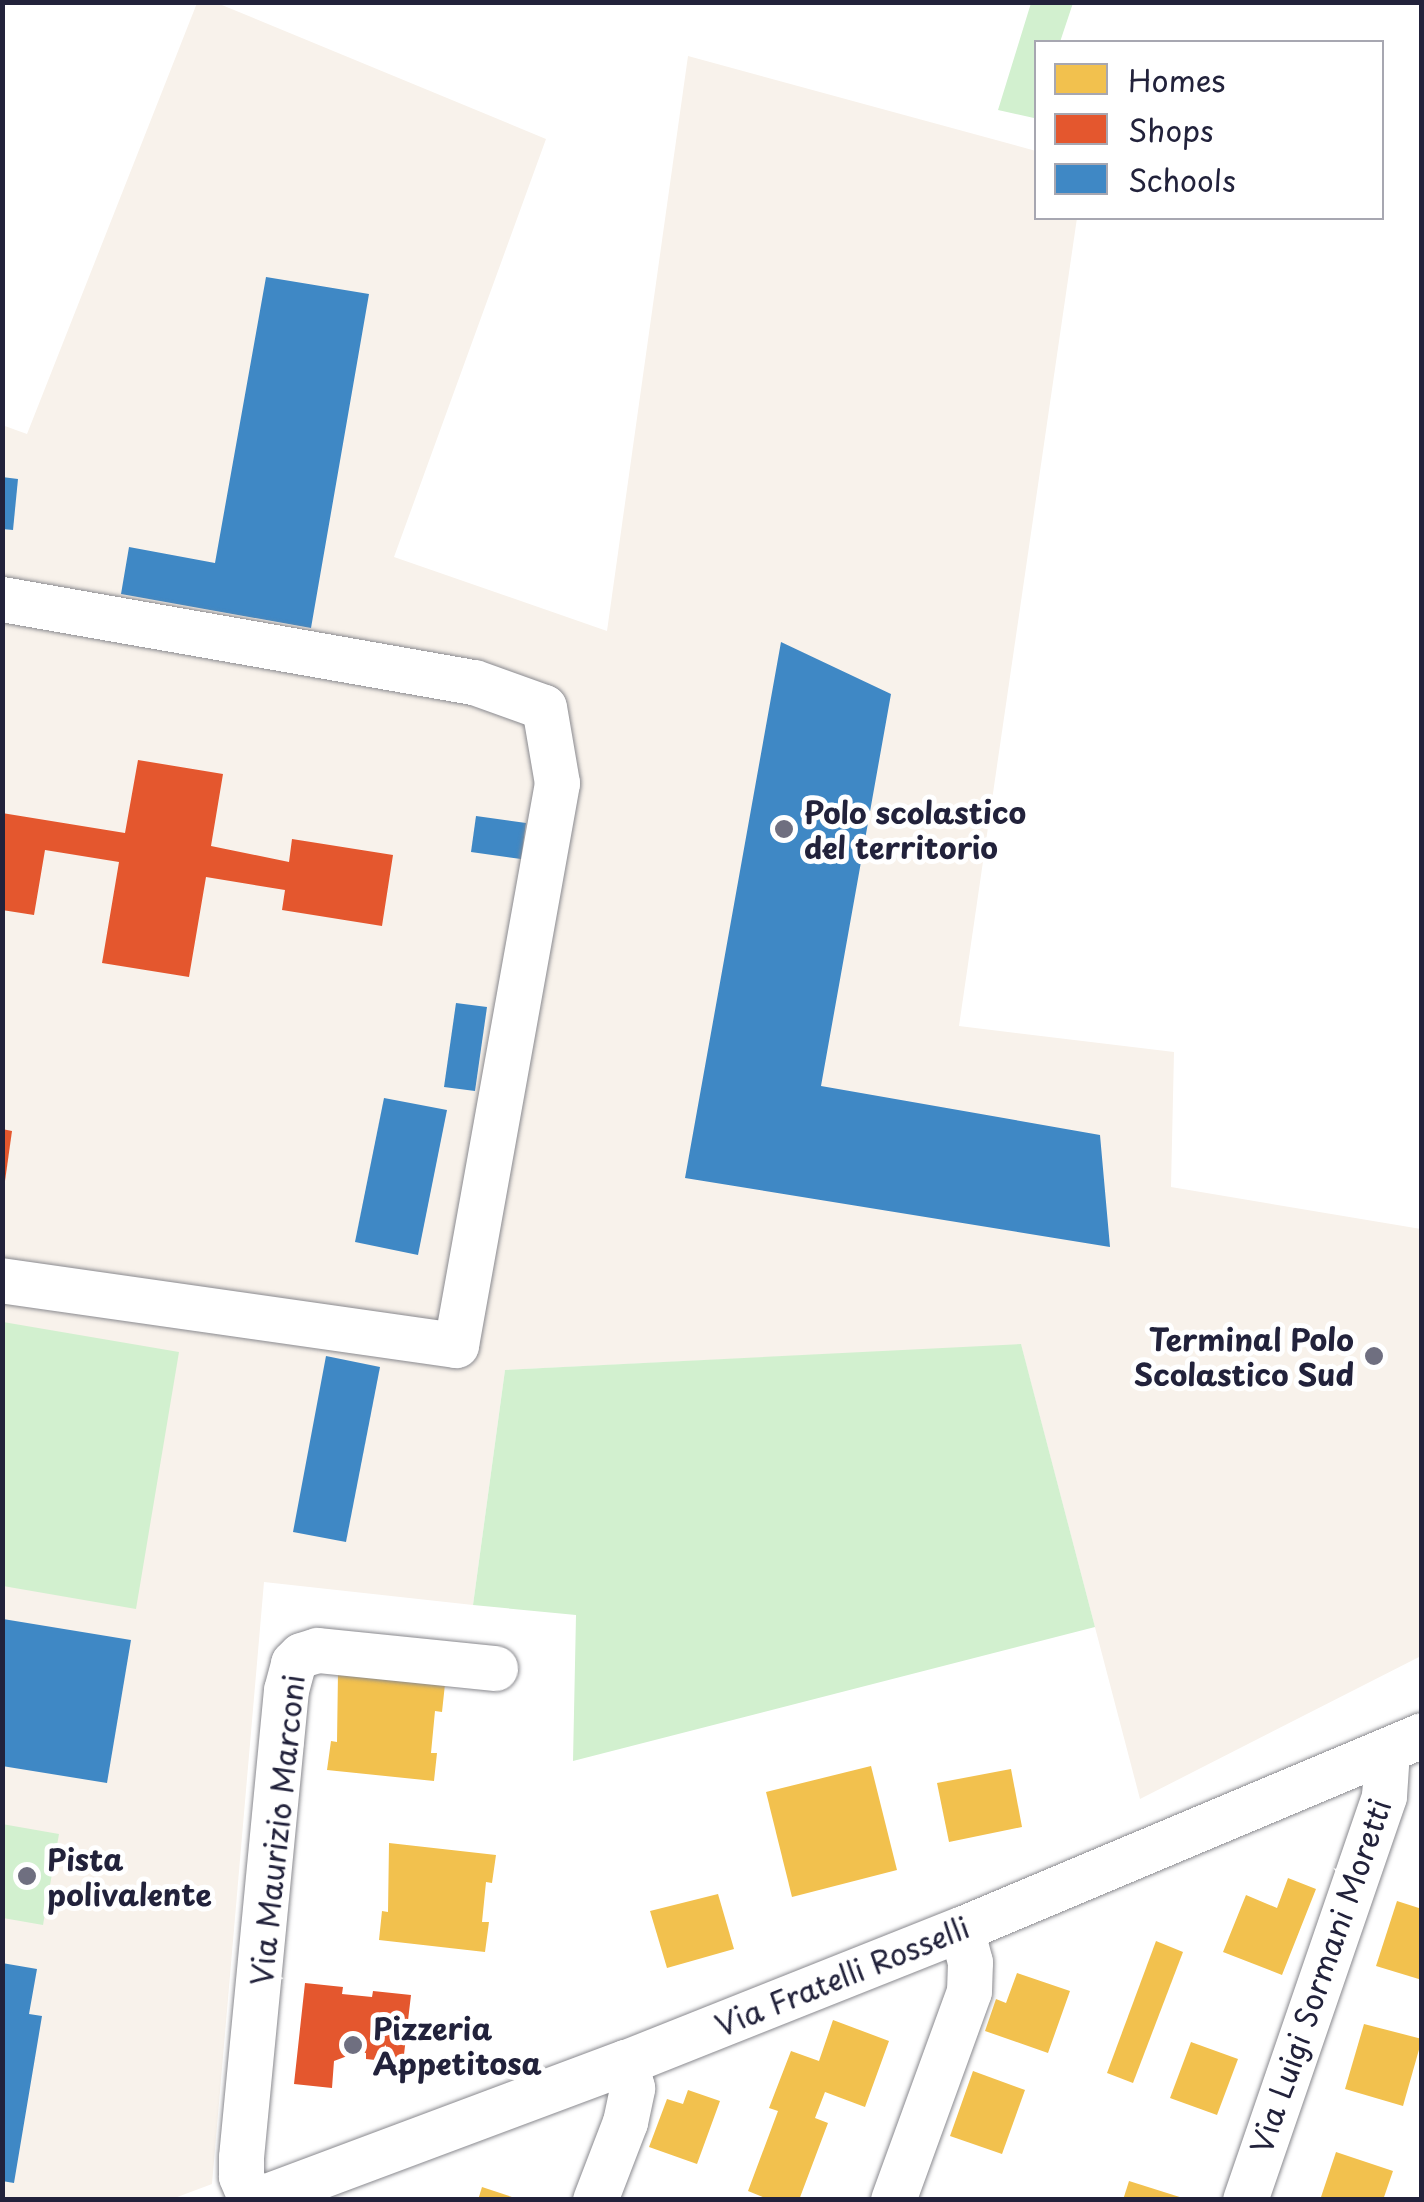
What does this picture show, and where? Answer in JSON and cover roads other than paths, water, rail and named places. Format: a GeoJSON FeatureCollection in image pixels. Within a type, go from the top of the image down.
{"type":"FeatureCollection","features":[{"type":"Feature","properties":{"kind":"street"},"geometry":{"type":"LineString","coordinates":[[2,599],[474,682],[544,708],[557,783],[456,1345],[2,1280]]}},
{"type":"Feature","properties":{"kind":"street","name":"Via Maurizio Marconi"},"geometry":{"type":"LineString","coordinates":[[254,2200],[240,2176],[241,2157],[286,1690],[293,1664],[316,1650],[496,1668]]}},
{"type":"Feature","properties":{"kind":"street","name":"Via Fratelli Rosselli"},"geometry":{"type":"LineString","coordinates":[[254,2200],[626,2062],[961,1929],[1404,1743]]}},
{"type":"Feature","properties":{"kind":"street","name":"Via Luigi Sormani Moretti"},"geometry":{"type":"LineString","coordinates":[[1245,2200],[1404,1743]]}},
{"type":"Feature","properties":{"kind":"street"},"geometry":{"type":"LineString","coordinates":[[892,2200],[969,1991],[970,1962],[961,1929]]}},
{"type":"Feature","properties":{"kind":"street"},"geometry":{"type":"LineString","coordinates":[[595,2200],[625,2122],[632,2088],[626,2062]]}},
{"type":"Feature","properties":{"kind":"place","name":"Polo scolastico del territorio"},"geometry":{"type":"Point","coordinates":[784,829]}},
{"type":"Feature","properties":{"kind":"place","name":"Terminal Polo Scolastico Sud"},"geometry":{"type":"Point","coordinates":[1374,1356]}},
{"type":"Feature","properties":{"kind":"place","name":"Pista polivalente"},"geometry":{"type":"Point","coordinates":[27,1876]}},
{"type":"Feature","properties":{"kind":"place","name":"Pizzeria Appetitosa"},"geometry":{"type":"Point","coordinates":[353,2045]}}]}
